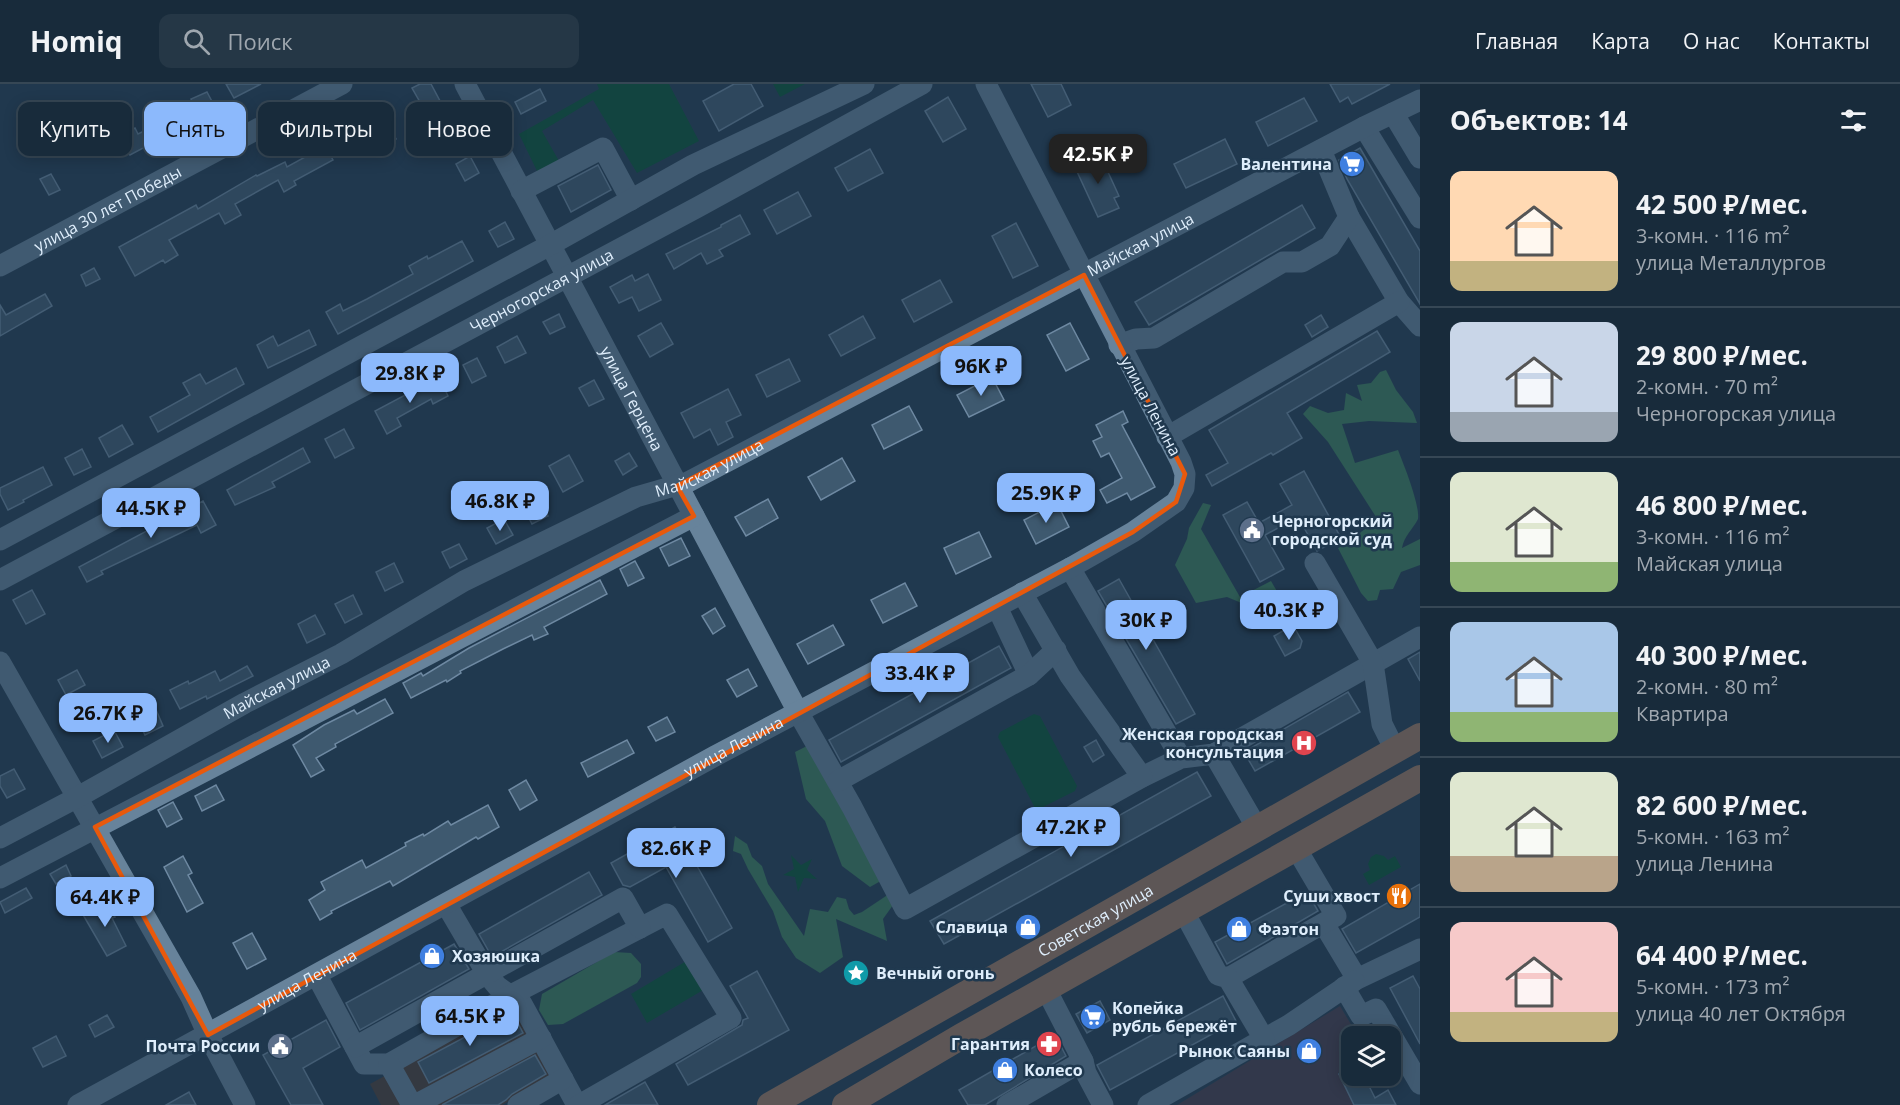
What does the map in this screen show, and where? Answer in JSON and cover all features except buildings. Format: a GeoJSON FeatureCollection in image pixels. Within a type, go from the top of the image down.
{"type":"FeatureCollection","features":[{"type":"Feature","properties":{"kind":"main road","name":"Советская улица"},"geometry":{"type":"LineString","coordinates":[[770,1105],[1420,736]]}},
{"type":"Feature","properties":{"kind":"main road"},"geometry":{"type":"LineString","coordinates":[[840,1065],[855,1103],[1046,989],[1420,779]]}},
{"type":"Feature","properties":{"kind":"street","name":"улица 30 лет Победы"},"geometry":{"type":"LineString","coordinates":[[0,266],[342,84]]}},
{"type":"Feature","properties":{"kind":"street","name":"улица Герцена"},"geometry":{"type":"LineString","coordinates":[[465,84],[677,486],[905,909],[1142,777]]}},
{"type":"Feature","properties":{"kind":"street"},"geometry":{"type":"LineString","coordinates":[[0,540],[550,245],[693,165],[864,84]]}},
{"type":"Feature","properties":{"kind":"street","name":"Черногорская улица"},"geometry":{"type":"LineString","coordinates":[[0,580],[922,84]]}},
{"type":"Feature","properties":{"kind":"street","name":"улица Ленина"},"geometry":{"type":"LineString","coordinates":[[78,1105],[798,712],[1070,568],[1133,532],[1176,502],[1184,488],[1185,474],[986,84]]}},
{"type":"Feature","properties":{"kind":"street","name":"Майская улица"},"geometry":{"type":"LineString","coordinates":[[0,838],[245,703],[282,686],[379,633],[464,581],[636,497],[688,482],[1086,281],[1321,150],[1420,100]]}},
{"type":"Feature","properties":{"kind":"street"},"geometry":{"type":"LineString","coordinates":[[1393,113],[1420,158]]}},
{"type":"Feature","properties":{"kind":"street"},"geometry":{"type":"LineString","coordinates":[[1364,128],[1420,218]]}},
{"type":"Feature","properties":{"kind":"street"},"geometry":{"type":"LineString","coordinates":[[521,191],[603,148],[631,200]]}},
{"type":"Feature","properties":{"kind":"street"},"geometry":{"type":"LineString","coordinates":[[1321,150],[1349,217],[1399,302],[1420,326]]}},
{"type":"Feature","properties":{"kind":"street"},"geometry":{"type":"LineString","coordinates":[[1119,345],[1136,339],[1154,338],[1283,262],[1302,262],[1330,246],[1349,217]]}},
{"type":"Feature","properties":{"kind":"street"},"geometry":{"type":"LineString","coordinates":[[1167,437],[1399,302]]}},
{"type":"Feature","properties":{"kind":"street"},"geometry":{"type":"LineString","coordinates":[[0,878],[694,516]]}},
{"type":"Feature","properties":{"kind":"street"},"geometry":{"type":"LineString","coordinates":[[1315,563],[1373,663],[1382,724],[1395,750]]}},
{"type":"Feature","properties":{"kind":"street"},"geometry":{"type":"LineString","coordinates":[[1070,568],[1181,758]]}},
{"type":"Feature","properties":{"kind":"street"},"geometry":{"type":"LineString","coordinates":[[1022,593],[1070,676],[1142,777],[1181,758],[1214,754],[1420,637]]}},
{"type":"Feature","properties":{"kind":"street"},"geometry":{"type":"LineString","coordinates":[[997,607],[1029,675]]}},
{"type":"Feature","properties":{"kind":"street"},"geometry":{"type":"LineString","coordinates":[[838,781],[1029,675],[1056,650]]}},
{"type":"Feature","properties":{"kind":"street"},"geometry":{"type":"LineString","coordinates":[[0,662],[191,997],[245,1105]]}},
{"type":"Feature","properties":{"kind":"street"},"geometry":{"type":"LineString","coordinates":[[1214,754],[1257,828]]}},
{"type":"Feature","properties":{"kind":"street"},"geometry":{"type":"LineString","coordinates":[[1228,978],[1336,916],[1296,848]]}},
{"type":"Feature","properties":{"kind":"street"},"geometry":{"type":"LineString","coordinates":[[355,1047],[623,898],[640,928]]}},
{"type":"Feature","properties":{"kind":"street"},"geometry":{"type":"LineString","coordinates":[[317,976],[364,1064],[390,1064],[511,995],[667,914],[731,1018],[578,1105],[522,1004],[511,995],[497,986],[487,974],[446,904]]}},
{"type":"Feature","properties":{"kind":"street"},"geometry":{"type":"LineString","coordinates":[[1184,912],[1218,975],[1228,978],[1264,1039]]}},
{"type":"Feature","properties":{"kind":"street"},"geometry":{"type":"LineString","coordinates":[[1324,924],[1351,983],[1361,1016],[1376,1009],[1420,1084]]}},
{"type":"Feature","properties":{"kind":"street"},"geometry":{"type":"LineString","coordinates":[[1148,1105],[1289,1025],[1351,983],[1420,949]]}},
{"type":"Feature","properties":{"kind":"street"},"geometry":{"type":"LineString","coordinates":[[1046,989],[1083,1060],[1086,1073],[1103,1105]]}},
{"type":"Feature","properties":{"kind":"street"},"geometry":{"type":"LineString","coordinates":[[390,1064],[414,1105],[541,1038]]}},
{"type":"Feature","properties":{"kind":"street"},"geometry":{"type":"LineString","coordinates":[[1007,1105],[1083,1060]]}},
{"type":"Feature","properties":{"kind":"street"},"geometry":{"type":"LineString","coordinates":[[518,1105],[563,1080]]}},
{"type":"Feature","properties":{"kind":"highlighted area"},"geometry":{"type":"Polygon","coordinates":[[[1084,275],[1185,474],[1176,502],[1133,532],[208,1035],[95,827],[694,516],[677,486],[1084,275]]]}},
{"type":"Feature","properties":{"kind":"shaded area"},"geometry":{"type":"Polygon","coordinates":[[[518,1003],[556,1075],[502,1105],[381,1105],[370,1084],[518,1003]]]}},
{"type":"Feature","properties":{"kind":"shaded area","name":"Рынок Саяны"},"geometry":{"type":"Polygon","coordinates":[[[1340,1006],[1352,1026],[1341,1026],[1341,1071],[1338,1073],[1341,1086],[1346,1086],[1357,1105],[1177,1105],[1340,1006]]]}},
{"type":"Feature","properties":{"kind":"green space"},"geometry":{"type":"Polygon","coordinates":[[[597,84],[669,84],[699,141],[637,173],[593,100],[542,131],[559,161],[538,173],[519,134],[599,89],[597,84]]]}},
{"type":"Feature","properties":{"kind":"green space"},"geometry":{"type":"Polygon","coordinates":[[[773,84],[805,84],[780,97],[773,84]]]}},
{"type":"Feature","properties":{"kind":"green space"},"geometry":{"type":"Polygon","coordinates":[[[1386,370],[1396,390],[1413,412],[1417,423],[1369,421],[1342,424],[1355,463],[1398,450],[1411,485],[1418,513],[1418,519],[1402,548],[1420,539],[1420,565],[1401,572],[1393,589],[1380,590],[1377,600],[1368,601],[1361,593],[1338,548],[1378,520],[1328,442],[1303,414],[1310,406],[1328,413],[1344,410],[1346,393],[1362,401],[1357,385],[1371,383],[1380,372],[1386,370]]]}},
{"type":"Feature","properties":{"kind":"green space"},"geometry":{"type":"Polygon","coordinates":[[[1203,503],[1211,505],[1201,529],[1240,597],[1271,581],[1293,619],[1279,625],[1273,616],[1227,597],[1196,603],[1175,565],[1187,539],[1189,528],[1203,503]]]}},
{"type":"Feature","properties":{"kind":"green space"},"geometry":{"type":"Polygon","coordinates":[[[1034,714],[1040,716],[1077,786],[1075,791],[1039,809],[1035,808],[998,737],[1000,732],[1034,714]]]}},
{"type":"Feature","properties":{"kind":"green space"},"geometry":{"type":"Polygon","coordinates":[[[807,746],[831,791],[842,804],[886,878],[870,887],[842,866],[825,821],[806,799],[795,752],[807,746]]]}},
{"type":"Feature","properties":{"kind":"green space"},"geometry":{"type":"Polygon","coordinates":[[[735,836],[747,844],[752,857],[762,866],[768,884],[804,936],[810,909],[828,912],[837,897],[846,899],[854,915],[889,894],[893,905],[883,919],[887,941],[836,919],[843,957],[820,973],[796,958],[782,937],[773,911],[741,854],[733,851],[735,836]]]}},
{"type":"Feature","properties":{"kind":"green space"},"geometry":{"type":"Polygon","coordinates":[[[1376,854],[1388,860],[1395,856],[1401,867],[1369,885],[1363,874],[1370,870],[1368,864],[1371,857],[1376,854]]]}},
{"type":"Feature","properties":{"kind":"green space"},"geometry":{"type":"Polygon","coordinates":[[[791,855],[801,865],[812,859],[807,870],[817,879],[804,878],[798,892],[795,877],[783,875],[794,869],[791,855]]]}},
{"type":"Feature","properties":{"kind":"green space"},"geometry":{"type":"Polygon","coordinates":[[[614,952],[631,953],[641,964],[641,977],[637,983],[563,1024],[548,1025],[539,1010],[542,994],[614,952]]]}},
{"type":"Feature","properties":{"kind":"green space"},"geometry":{"type":"Polygon","coordinates":[[[688,960],[705,989],[647,1023],[631,994],[688,960]]]}},
{"type":"Feature","properties":{"kind":"place","name":"Валентина"},"geometry":{"type":"Point","coordinates":[1352,164]}},
{"type":"Feature","properties":{"kind":"place","name":"Черногорский городской суд"},"geometry":{"type":"Point","coordinates":[1252,530]}},
{"type":"Feature","properties":{"kind":"place","name":"Женская городская консультация"},"geometry":{"type":"Point","coordinates":[1304,743]}},
{"type":"Feature","properties":{"kind":"place","name":"Суши хвост"},"geometry":{"type":"Point","coordinates":[1399,896]}},
{"type":"Feature","properties":{"kind":"place","name":"Славица"},"geometry":{"type":"Point","coordinates":[1028,927]}},
{"type":"Feature","properties":{"kind":"place","name":"Фаэтон"},"geometry":{"type":"Point","coordinates":[1239,929]}},
{"type":"Feature","properties":{"kind":"place","name":"Хозяюшка"},"geometry":{"type":"Point","coordinates":[432,956]}},
{"type":"Feature","properties":{"kind":"place","name":"Вечный огонь"},"geometry":{"type":"Point","coordinates":[856,973]}},
{"type":"Feature","properties":{"kind":"place","name":"Копейка рубль бережёт"},"geometry":{"type":"Point","coordinates":[1093,1017]}},
{"type":"Feature","properties":{"kind":"place","name":"Гарантия"},"geometry":{"type":"Point","coordinates":[1049,1044]}},
{"type":"Feature","properties":{"kind":"place","name":"Почта России"},"geometry":{"type":"Point","coordinates":[280,1046]}},
{"type":"Feature","properties":{"kind":"place","name":"Рынок Саяны"},"geometry":{"type":"Point","coordinates":[1309,1051]}},
{"type":"Feature","properties":{"kind":"place","name":"Колесо"},"geometry":{"type":"Point","coordinates":[1005,1070]}}]}
